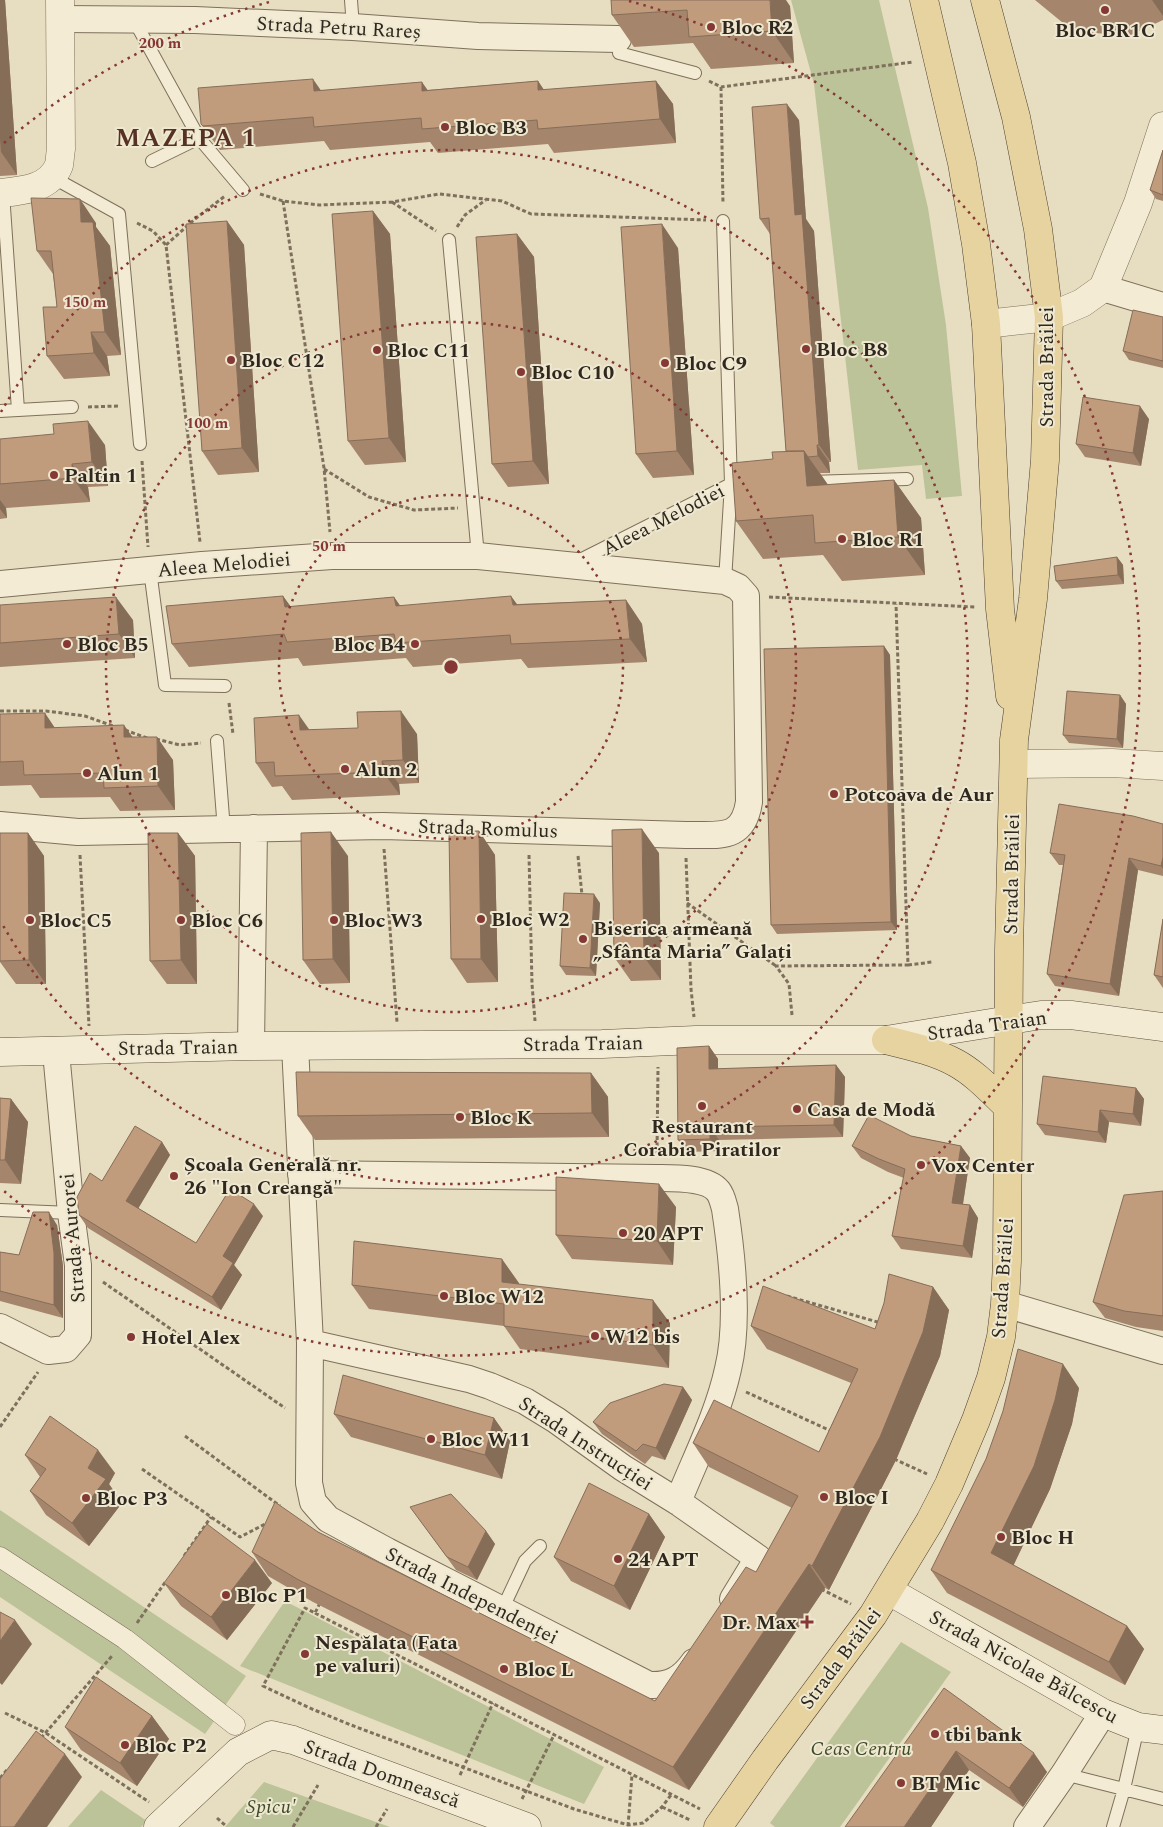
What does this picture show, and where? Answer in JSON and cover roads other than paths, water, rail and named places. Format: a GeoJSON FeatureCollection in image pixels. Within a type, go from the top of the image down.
{"type":"FeatureCollection","features":[{"type":"Feature","properties":{"kind":"main road","name":"Strada Brăilei"},"geometry":{"type":"LineString","coordinates":[[924,0],[962,163],[976,244],[986,324],[1000,609],[1014,752]]}},
{"type":"Feature","properties":{"kind":"main road","name":"Strada Brăilei"},"geometry":{"type":"LineString","coordinates":[[720,1824],[873,1615],[930,1521],[976,1420],[991,1378],[1001,1337],[1005,1304],[1010,1018],[1009,949],[1014,752],[1034,599],[1044,470],[1049,317],[1038,229],[1019,136],[985,0]]}},
{"type":"Feature","properties":{"kind":"main road"},"geometry":{"type":"LineString","coordinates":[[1,193],[36,188],[52,177],[59,164],[61,148],[60,10]]}},
{"type":"Feature","properties":{"kind":"main road"},"geometry":{"type":"LineString","coordinates":[[986,324],[1049,317],[1082,303],[1104,288],[1138,203],[1163,126]]}},
{"type":"Feature","properties":{"kind":"main road"},"geometry":{"type":"LineString","coordinates":[[1014,752],[1112,763],[1163,766]]}},
{"type":"Feature","properties":{"kind":"main road","name":"Strada Traian"},"geometry":{"type":"LineString","coordinates":[[0,1052],[251,1046],[886,1040],[1010,1018],[1041,1015],[1070,1015],[1163,1027]]}},
{"type":"Feature","properties":{"kind":"main road"},"geometry":{"type":"LineString","coordinates":[[886,1040],[923,1049],[957,1064],[982,1082],[1007,1106]]}},
{"type":"Feature","properties":{"kind":"main road","name":"Strada Nicolae Bălcescu"},"geometry":{"type":"LineString","coordinates":[[889,1591],[1103,1713],[1150,1728]]}},
{"type":"Feature","properties":{"kind":"main road","name":"Strada Domnească"},"geometry":{"type":"LineString","coordinates":[[164,1821],[238,1752],[272,1735],[292,1740],[519,1824]]}},
{"type":"Feature","properties":{"kind":"street","name":"Strada Petru Rareș"},"geometry":{"type":"LineString","coordinates":[[60,10],[134,20],[195,20],[353,27],[478,36],[618,37]]}},
{"type":"Feature","properties":{"kind":"street"},"geometry":{"type":"LineString","coordinates":[[1104,288],[1163,306]]}},
{"type":"Feature","properties":{"kind":"street","name":"Aleea Melodiei"},"geometry":{"type":"LineString","coordinates":[[0,584],[202,565],[332,556],[478,556],[725,581],[738,587],[746,596]]}},
{"type":"Feature","properties":{"kind":"street","name":"Strada Romulus"},"geometry":{"type":"LineString","coordinates":[[0,825],[78,832],[382,826],[686,835],[733,832],[741,827],[747,816],[749,802],[746,596]]}},
{"type":"Feature","properties":{"kind":"street"},"geometry":{"type":"LineString","coordinates":[[251,1046],[254,828]]}},
{"type":"Feature","properties":{"kind":"street"},"geometry":{"type":"LineString","coordinates":[[295,1046],[310,1343]]}},
{"type":"Feature","properties":{"kind":"street","name":"Strada Aurorei"},"geometry":{"type":"LineString","coordinates":[[0,1327],[48,1351],[66,1349],[78,1335],[78,1265],[71,1213],[56,1052]]}},
{"type":"Feature","properties":{"kind":"street"},"geometry":{"type":"LineString","coordinates":[[301,1174],[657,1178],[709,1183],[717,1189],[725,1209],[734,1299],[730,1358],[724,1384],[678,1502]]}},
{"type":"Feature","properties":{"kind":"street"},"geometry":{"type":"LineString","coordinates":[[1005,1304],[1163,1351]]}},
{"type":"Feature","properties":{"kind":"street","name":"Strada Independenței"},"geometry":{"type":"LineString","coordinates":[[310,1343],[310,1483],[313,1502],[328,1519],[649,1685],[663,1685],[677,1680],[691,1666],[707,1641]]}},
{"type":"Feature","properties":{"kind":"street","name":"Strada Instrucției"},"geometry":{"type":"LineString","coordinates":[[310,1343],[469,1379],[525,1401],[556,1420],[622,1468],[678,1502],[758,1558],[722,1616]]}},
{"type":"Feature","properties":{"kind":"street"},"geometry":{"type":"LineString","coordinates":[[0,1558],[125,1639],[235,1724]]}},
{"type":"Feature","properties":{"kind":"street"},"geometry":{"type":"LineString","coordinates":[[1027,1827],[1103,1713]]}},
{"type":"Feature","properties":{"kind":"lane"},"geometry":{"type":"LineString","coordinates":[[351,0],[353,27]]}},
{"type":"Feature","properties":{"kind":"lane"},"geometry":{"type":"LineString","coordinates":[[134,20],[199,138],[244,190]]}},
{"type":"Feature","properties":{"kind":"lane"},"geometry":{"type":"LineString","coordinates":[[618,37],[695,73]]}},
{"type":"Feature","properties":{"kind":"lane"},"geometry":{"type":"LineString","coordinates":[[152,161],[199,138]]}},
{"type":"Feature","properties":{"kind":"lane"},"geometry":{"type":"LineString","coordinates":[[52,177],[119,214],[140,444]]}},
{"type":"Feature","properties":{"kind":"lane"},"geometry":{"type":"LineString","coordinates":[[1,193],[18,410]]}},
{"type":"Feature","properties":{"kind":"lane"},"geometry":{"type":"LineString","coordinates":[[723,220],[731,484],[725,581]]}},
{"type":"Feature","properties":{"kind":"lane"},"geometry":{"type":"LineString","coordinates":[[449,240],[472,508],[478,556]]}},
{"type":"Feature","properties":{"kind":"lane"},"geometry":{"type":"LineString","coordinates":[[0,411],[72,407]]}},
{"type":"Feature","properties":{"kind":"lane"},"geometry":{"type":"LineString","coordinates":[[799,482],[907,479]]}},
{"type":"Feature","properties":{"kind":"lane","name":"Aleea Melodiei"},"geometry":{"type":"LineString","coordinates":[[572,565],[731,484],[750,484]]}},
{"type":"Feature","properties":{"kind":"lane"},"geometry":{"type":"LineString","coordinates":[[150,570],[165,685],[225,686]]}},
{"type":"Feature","properties":{"kind":"lane"},"geometry":{"type":"LineString","coordinates":[[217,741],[224,830]]}},
{"type":"Feature","properties":{"kind":"lane"},"geometry":{"type":"LineString","coordinates":[[0,1210],[71,1213]]}},
{"type":"Feature","properties":{"kind":"lane"},"geometry":{"type":"LineString","coordinates":[[502,1610],[525,1561],[540,1546]]}},
{"type":"Feature","properties":{"kind":"lane"},"geometry":{"type":"LineString","coordinates":[[1113,1827],[1124,1789],[1150,1728]]}},
{"type":"Feature","properties":{"kind":"lane"},"geometry":{"type":"LineString","coordinates":[[1064,1774],[1163,1799]]}},
{"type":"Feature","properties":{"kind":"place","name":"Bloc BR1C"},"geometry":{"type":"Point","coordinates":[1105,10]}},
{"type":"Feature","properties":{"kind":"place","name":"Bloc R2"},"geometry":{"type":"Point","coordinates":[711,27]}},
{"type":"Feature","properties":{"kind":"place","name":"Bloc B3"},"geometry":{"type":"Point","coordinates":[445,127]}},
{"type":"Feature","properties":{"kind":"place","name":"Bloc B8"},"geometry":{"type":"Point","coordinates":[806,349]}},
{"type":"Feature","properties":{"kind":"place","name":"Bloc C11"},"geometry":{"type":"Point","coordinates":[377,350]}},
{"type":"Feature","properties":{"kind":"place","name":"Bloc C12"},"geometry":{"type":"Point","coordinates":[231,360]}},
{"type":"Feature","properties":{"kind":"place","name":"Bloc C9"},"geometry":{"type":"Point","coordinates":[665,363]}},
{"type":"Feature","properties":{"kind":"place","name":"Bloc C10"},"geometry":{"type":"Point","coordinates":[521,372]}},
{"type":"Feature","properties":{"kind":"place","name":"Paltin 1"},"geometry":{"type":"Point","coordinates":[54,475]}},
{"type":"Feature","properties":{"kind":"place","name":"Bloc R1"},"geometry":{"type":"Point","coordinates":[842,539]}},
{"type":"Feature","properties":{"kind":"place","name":"Bloc B5"},"geometry":{"type":"Point","coordinates":[67,644]}},
{"type":"Feature","properties":{"kind":"place","name":"Bloc B4"},"geometry":{"type":"Point","coordinates":[415,644]}},
{"type":"Feature","properties":{"kind":"place","name":"Alun 2"},"geometry":{"type":"Point","coordinates":[345,769]}},
{"type":"Feature","properties":{"kind":"place","name":"Alun 1"},"geometry":{"type":"Point","coordinates":[87,773]}},
{"type":"Feature","properties":{"kind":"place","name":"Potcoava de Aur"},"geometry":{"type":"Point","coordinates":[834,794]}},
{"type":"Feature","properties":{"kind":"place","name":"Bloc W2"},"geometry":{"type":"Point","coordinates":[481,919]}},
{"type":"Feature","properties":{"kind":"place","name":"Bloc C5"},"geometry":{"type":"Point","coordinates":[30,920]}},
{"type":"Feature","properties":{"kind":"place","name":"Bloc C6"},"geometry":{"type":"Point","coordinates":[181,920]}},
{"type":"Feature","properties":{"kind":"place","name":"Bloc W3"},"geometry":{"type":"Point","coordinates":[334,920]}},
{"type":"Feature","properties":{"kind":"place","name":"Biserica armeană „Sfânta Maria” Galați"},"geometry":{"type":"Point","coordinates":[583,939]}},
{"type":"Feature","properties":{"kind":"place","name":"Restaurant Corabia Piratilor"},"geometry":{"type":"Point","coordinates":[702,1106]}},
{"type":"Feature","properties":{"kind":"place","name":"Casa de Modă"},"geometry":{"type":"Point","coordinates":[797,1109]}},
{"type":"Feature","properties":{"kind":"place","name":"Bloc K"},"geometry":{"type":"Point","coordinates":[460,1117]}},
{"type":"Feature","properties":{"kind":"place","name":"Vox Center"},"geometry":{"type":"Point","coordinates":[921,1165]}},
{"type":"Feature","properties":{"kind":"place","name":"Școala Generală nr. 26 \"Ion Creangă\""},"geometry":{"type":"Point","coordinates":[174,1176]}},
{"type":"Feature","properties":{"kind":"place","name":"20 APT"},"geometry":{"type":"Point","coordinates":[623,1233]}},
{"type":"Feature","properties":{"kind":"place","name":"Bloc W12"},"geometry":{"type":"Point","coordinates":[444,1296]}},
{"type":"Feature","properties":{"kind":"place","name":"W12 bis"},"geometry":{"type":"Point","coordinates":[595,1336]}},
{"type":"Feature","properties":{"kind":"place","name":"Hotel Alex"},"geometry":{"type":"Point","coordinates":[131,1337]}},
{"type":"Feature","properties":{"kind":"place","name":"Bloc W11"},"geometry":{"type":"Point","coordinates":[431,1439]}},
{"type":"Feature","properties":{"kind":"place","name":"Bloc I"},"geometry":{"type":"Point","coordinates":[824,1497]}},
{"type":"Feature","properties":{"kind":"place","name":"Bloc P3"},"geometry":{"type":"Point","coordinates":[86,1498]}},
{"type":"Feature","properties":{"kind":"place","name":"Bloc H"},"geometry":{"type":"Point","coordinates":[1001,1537]}},
{"type":"Feature","properties":{"kind":"place","name":"24 APT"},"geometry":{"type":"Point","coordinates":[618,1559]}},
{"type":"Feature","properties":{"kind":"place","name":"Bloc P1"},"geometry":{"type":"Point","coordinates":[226,1595]}},
{"type":"Feature","properties":{"kind":"place","name":"Dr. Max"},"geometry":{"type":"Point","coordinates":[807,1622]}},
{"type":"Feature","properties":{"kind":"place","name":"Nespălata (Fata pe valuri)"},"geometry":{"type":"Point","coordinates":[305,1654]}},
{"type":"Feature","properties":{"kind":"place","name":"Bloc L"},"geometry":{"type":"Point","coordinates":[504,1669]}},
{"type":"Feature","properties":{"kind":"place","name":"tbi bank"},"geometry":{"type":"Point","coordinates":[935,1734]}},
{"type":"Feature","properties":{"kind":"place","name":"Bloc P2"},"geometry":{"type":"Point","coordinates":[125,1745]}},
{"type":"Feature","properties":{"kind":"place","name":"BT Mic"},"geometry":{"type":"Point","coordinates":[901,1783]}},
{"type":"Feature","properties":{"kind":"district","name":"MAZEPA 1"},"geometry":{"type":"Point","coordinates":[186,137]}},
{"type":"Feature","properties":{"kind":"park label","name":"Ceas Centru"},"geometry":{"type":"Point","coordinates":[861,1748]}},
{"type":"Feature","properties":{"kind":"park label","name":"Spicu'"},"geometry":{"type":"Point","coordinates":[271,1806]}}]}
